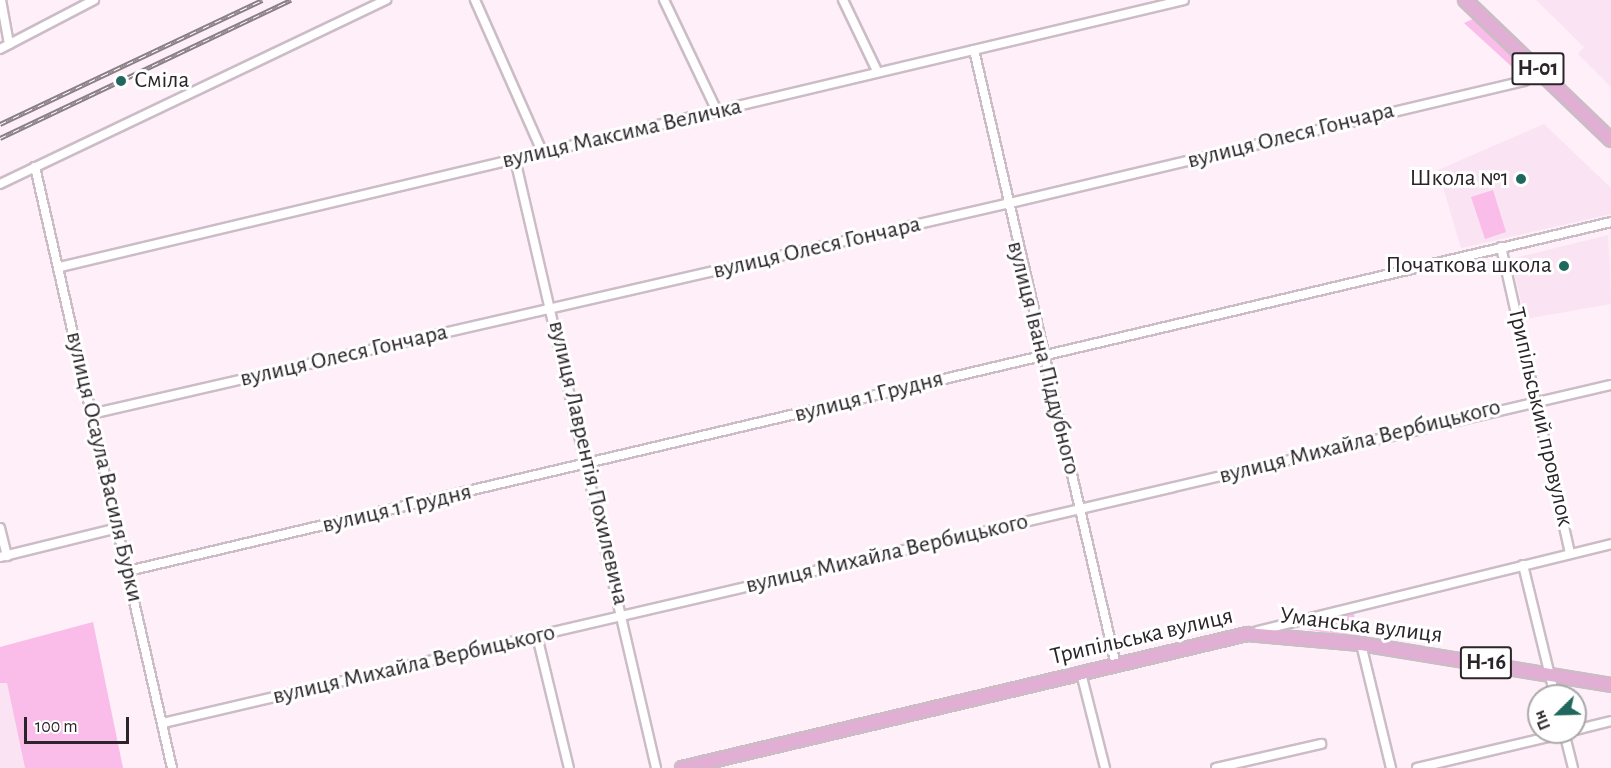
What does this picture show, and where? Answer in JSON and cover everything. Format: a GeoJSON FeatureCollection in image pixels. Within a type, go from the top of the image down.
{"type":"FeatureCollection","features":[{"type":"Feature","properties":{"kind":"main road","name":"Н-01"},"geometry":{"type":"LineString","coordinates":[[1465,0],[1611,140]]}},
{"type":"Feature","properties":{"kind":"main road","name":"Трипільська вулиця"},"geometry":{"type":"LineString","coordinates":[[682,768],[1247,634]]}},
{"type":"Feature","properties":{"kind":"main road","name":"Уманська вулиця"},"geometry":{"type":"LineString","coordinates":[[1247,634],[1361,644],[1549,673],[1611,685]]}},
{"type":"Feature","properties":{"kind":"street"},"geometry":{"type":"LineString","coordinates":[[1,0],[9,44]]}},
{"type":"Feature","properties":{"kind":"street"},"geometry":{"type":"LineString","coordinates":[[0,49],[94,0]]}},
{"type":"Feature","properties":{"kind":"street"},"geometry":{"type":"LineString","coordinates":[[0,184],[386,0]]}},
{"type":"Feature","properties":{"kind":"street"},"geometry":{"type":"LineString","coordinates":[[475,0],[542,151]]}},
{"type":"Feature","properties":{"kind":"street"},"geometry":{"type":"LineString","coordinates":[[664,0],[718,113]]}},
{"type":"Feature","properties":{"kind":"street"},"geometry":{"type":"LineString","coordinates":[[843,0],[877,71]]}},
{"type":"Feature","properties":{"kind":"street","name":"вулиця Максима Величка"},"geometry":{"type":"LineString","coordinates":[[60,267],[542,151],[718,113],[877,71],[1184,0]]}},
{"type":"Feature","properties":{"kind":"street","name":"вулиця Івана Піддубного"},"geometry":{"type":"LineString","coordinates":[[974,50],[1006,204],[1116,665]]}},
{"type":"Feature","properties":{"kind":"street","name":"вулиця Олеся Гончара"},"geometry":{"type":"LineString","coordinates":[[91,414],[1006,204],[1524,81],[1541,72]]}},
{"type":"Feature","properties":{"kind":"street","name":"вулиця Лаврентія Похилевича"},"geometry":{"type":"LineString","coordinates":[[515,159],[553,308],[656,768]]}},
{"type":"Feature","properties":{"kind":"street","name":"вулиця Осаула Василя Бурки"},"geometry":{"type":"LineString","coordinates":[[35,167],[60,267],[91,414],[172,768]]}},
{"type":"Feature","properties":{"kind":"street","name":"вулиця 1 Грудня"},"geometry":{"type":"LineString","coordinates":[[128,571],[1611,222]]}},
{"type":"Feature","properties":{"kind":"street","name":"Трипільський провулок"},"geometry":{"type":"LineString","coordinates":[[1501,247],[1570,552]]}},
{"type":"Feature","properties":{"kind":"street","name":"вулиця Михайла Вербицького"},"geometry":{"type":"LineString","coordinates":[[163,723],[1080,510],[1537,400],[1611,385]]}},
{"type":"Feature","properties":{"kind":"street"},"geometry":{"type":"LineString","coordinates":[[0,528],[3,557],[118,528]]}},
{"type":"Feature","properties":{"kind":"street","name":"Трипільська вулиця"},"geometry":{"type":"LineString","coordinates":[[1247,634],[1570,552],[1611,544]]}},
{"type":"Feature","properties":{"kind":"street"},"geometry":{"type":"LineString","coordinates":[[1523,565],[1552,684]]}},
{"type":"Feature","properties":{"kind":"street"},"geometry":{"type":"LineString","coordinates":[[537,636],[569,768]]}},
{"type":"Feature","properties":{"kind":"street"},"geometry":{"type":"LineString","coordinates":[[1361,644],[1390,768]]}},
{"type":"Feature","properties":{"kind":"street"},"geometry":{"type":"LineString","coordinates":[[1081,673],[1105,768]]}},
{"type":"Feature","properties":{"kind":"street"},"geometry":{"type":"LineString","coordinates":[[1587,727],[1611,721]]}},
{"type":"Feature","properties":{"kind":"street"},"geometry":{"type":"LineString","coordinates":[[1417,768],[1527,741]]}},
{"type":"Feature","properties":{"kind":"street"},"geometry":{"type":"LineString","coordinates":[[1216,768],[1321,744]]}},
{"type":"Feature","properties":{"kind":"street"},"geometry":{"type":"LineString","coordinates":[[1568,744],[1573,768]]}},
{"type":"Feature","properties":{"kind":"shaded area"},"geometry":{"type":"Polygon","coordinates":[[[1536,0],[1611,0],[1611,87],[1578,54],[1584,47],[1536,0]]]}},
{"type":"Feature","properties":{"kind":"shaded area"},"geometry":{"type":"Polygon","coordinates":[[[1475,18],[1524,65],[1523,77],[1464,23],[1475,18]]]}},
{"type":"Feature","properties":{"kind":"shaded area","name":"Школа №1"},"geometry":{"type":"Polygon","coordinates":[[[1544,124],[1611,188],[1611,214],[1461,248],[1438,170],[1544,124]]]}},
{"type":"Feature","properties":{"kind":"shaded area"},"geometry":{"type":"Polygon","coordinates":[[[1493,190],[1506,232],[1485,239],[1471,197],[1493,190]]]}},
{"type":"Feature","properties":{"kind":"shaded area"},"geometry":{"type":"Polygon","coordinates":[[[1608,235],[1611,304],[1525,319],[1511,259],[1608,235]]]}},
{"type":"Feature","properties":{"kind":"shaded area"},"geometry":{"type":"Polygon","coordinates":[[[1353,610],[1360,640],[1307,629],[1312,622],[1353,610]]]}},
{"type":"Feature","properties":{"kind":"shaded area"},"geometry":{"type":"Polygon","coordinates":[[[93,622],[123,768],[25,768],[7,683],[0,683],[0,647],[93,622]]]}},
{"type":"Feature","properties":{"kind":"shaded area"},"geometry":{"type":"Polygon","coordinates":[[[0,683],[7,683],[25,768],[0,768],[0,683]]]}},
{"type":"Feature","properties":{"kind":"railway"},"geometry":{"type":"LineString","coordinates":[[0,124],[262,0]]}},
{"type":"Feature","properties":{"kind":"railway"},"geometry":{"type":"LineString","coordinates":[[0,138],[291,0]]}},
{"type":"Feature","properties":{"kind":"place","name":"Сміла"},"geometry":{"type":"Point","coordinates":[121,81]}},
{"type":"Feature","properties":{"kind":"place","name":"Школа №1"},"geometry":{"type":"Point","coordinates":[1521,179]}},
{"type":"Feature","properties":{"kind":"place","name":"Початкова школа"},"geometry":{"type":"Point","coordinates":[1564,266]}}]}
